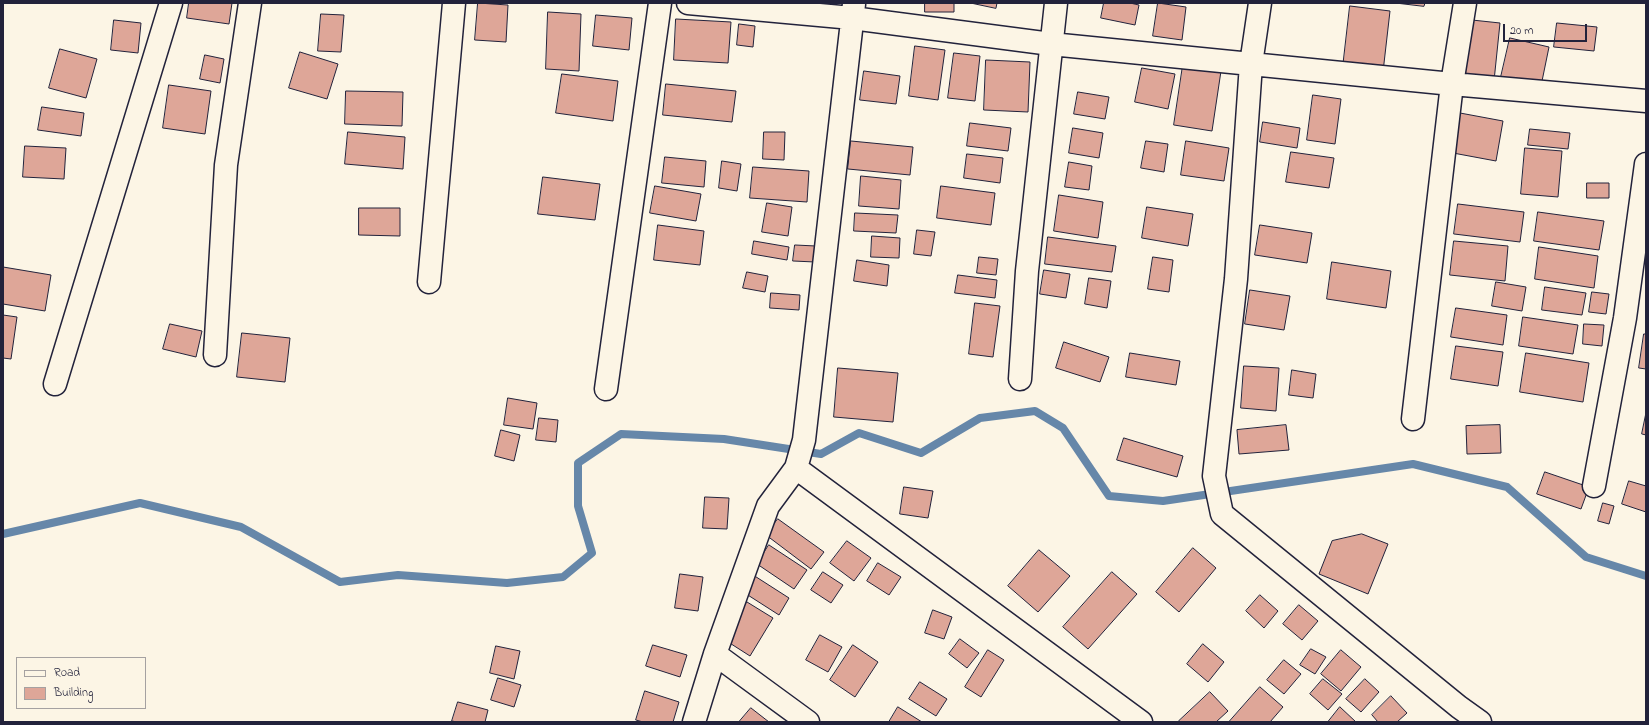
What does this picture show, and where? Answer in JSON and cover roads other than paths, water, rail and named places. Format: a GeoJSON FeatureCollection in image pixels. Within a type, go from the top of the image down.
{"type":"FeatureCollection","features":[{"type":"Feature","properties":{"kind":"street"},"geometry":{"type":"LineString","coordinates":[[55,384],[171,3]]}},
{"type":"Feature","properties":{"kind":"street"},"geometry":{"type":"LineString","coordinates":[[215,355],[226,164],[250,3]]}},
{"type":"Feature","properties":{"kind":"street"},"geometry":{"type":"LineString","coordinates":[[430,282],[454,3]]}},
{"type":"Feature","properties":{"kind":"street"},"geometry":{"type":"LineString","coordinates":[[606,389],[660,3]]}},
{"type":"Feature","properties":{"kind":"street"},"geometry":{"type":"LineString","coordinates":[[688,3],[853,10],[1051,44],[1452,84],[1646,101]]}},
{"type":"Feature","properties":{"kind":"street"},"geometry":{"type":"LineString","coordinates":[[1020,379],[1027,271],[1056,3]]}},
{"type":"Feature","properties":{"kind":"street"},"geometry":{"type":"LineString","coordinates":[[1260,3],[1251,64],[1236,279],[1214,476],[1222,514],[1453,702],[1480,722]]}},
{"type":"Feature","properties":{"kind":"street"},"geometry":{"type":"LineString","coordinates":[[1412,419],[1452,84],[1465,3]]}},
{"type":"Feature","properties":{"kind":"street"},"geometry":{"type":"LineString","coordinates":[[694,722],[715,654],[768,506],[796,468],[804,440],[853,10]]}},
{"type":"Feature","properties":{"kind":"street"},"geometry":{"type":"LineString","coordinates":[[1594,486],[1624,318],[1646,164]]}},
{"type":"Feature","properties":{"kind":"street"},"geometry":{"type":"LineString","coordinates":[[796,468],[1141,722]]}},
{"type":"Feature","properties":{"kind":"street"},"geometry":{"type":"LineString","coordinates":[[715,654],[808,722]]}},
{"type":"Feature","properties":{"kind":"waterway"},"geometry":{"type":"LineString","coordinates":[[3,534],[140,503],[241,527],[340,582],[398,575],[507,583],[563,577],[592,553],[578,506],[578,463],[621,434],[724,439],[821,454],[859,433],[921,453],[980,418],[1035,411],[1063,428],[1109,496],[1163,501],[1413,464],[1507,487],[1586,557],[1646,576]]}}]}
